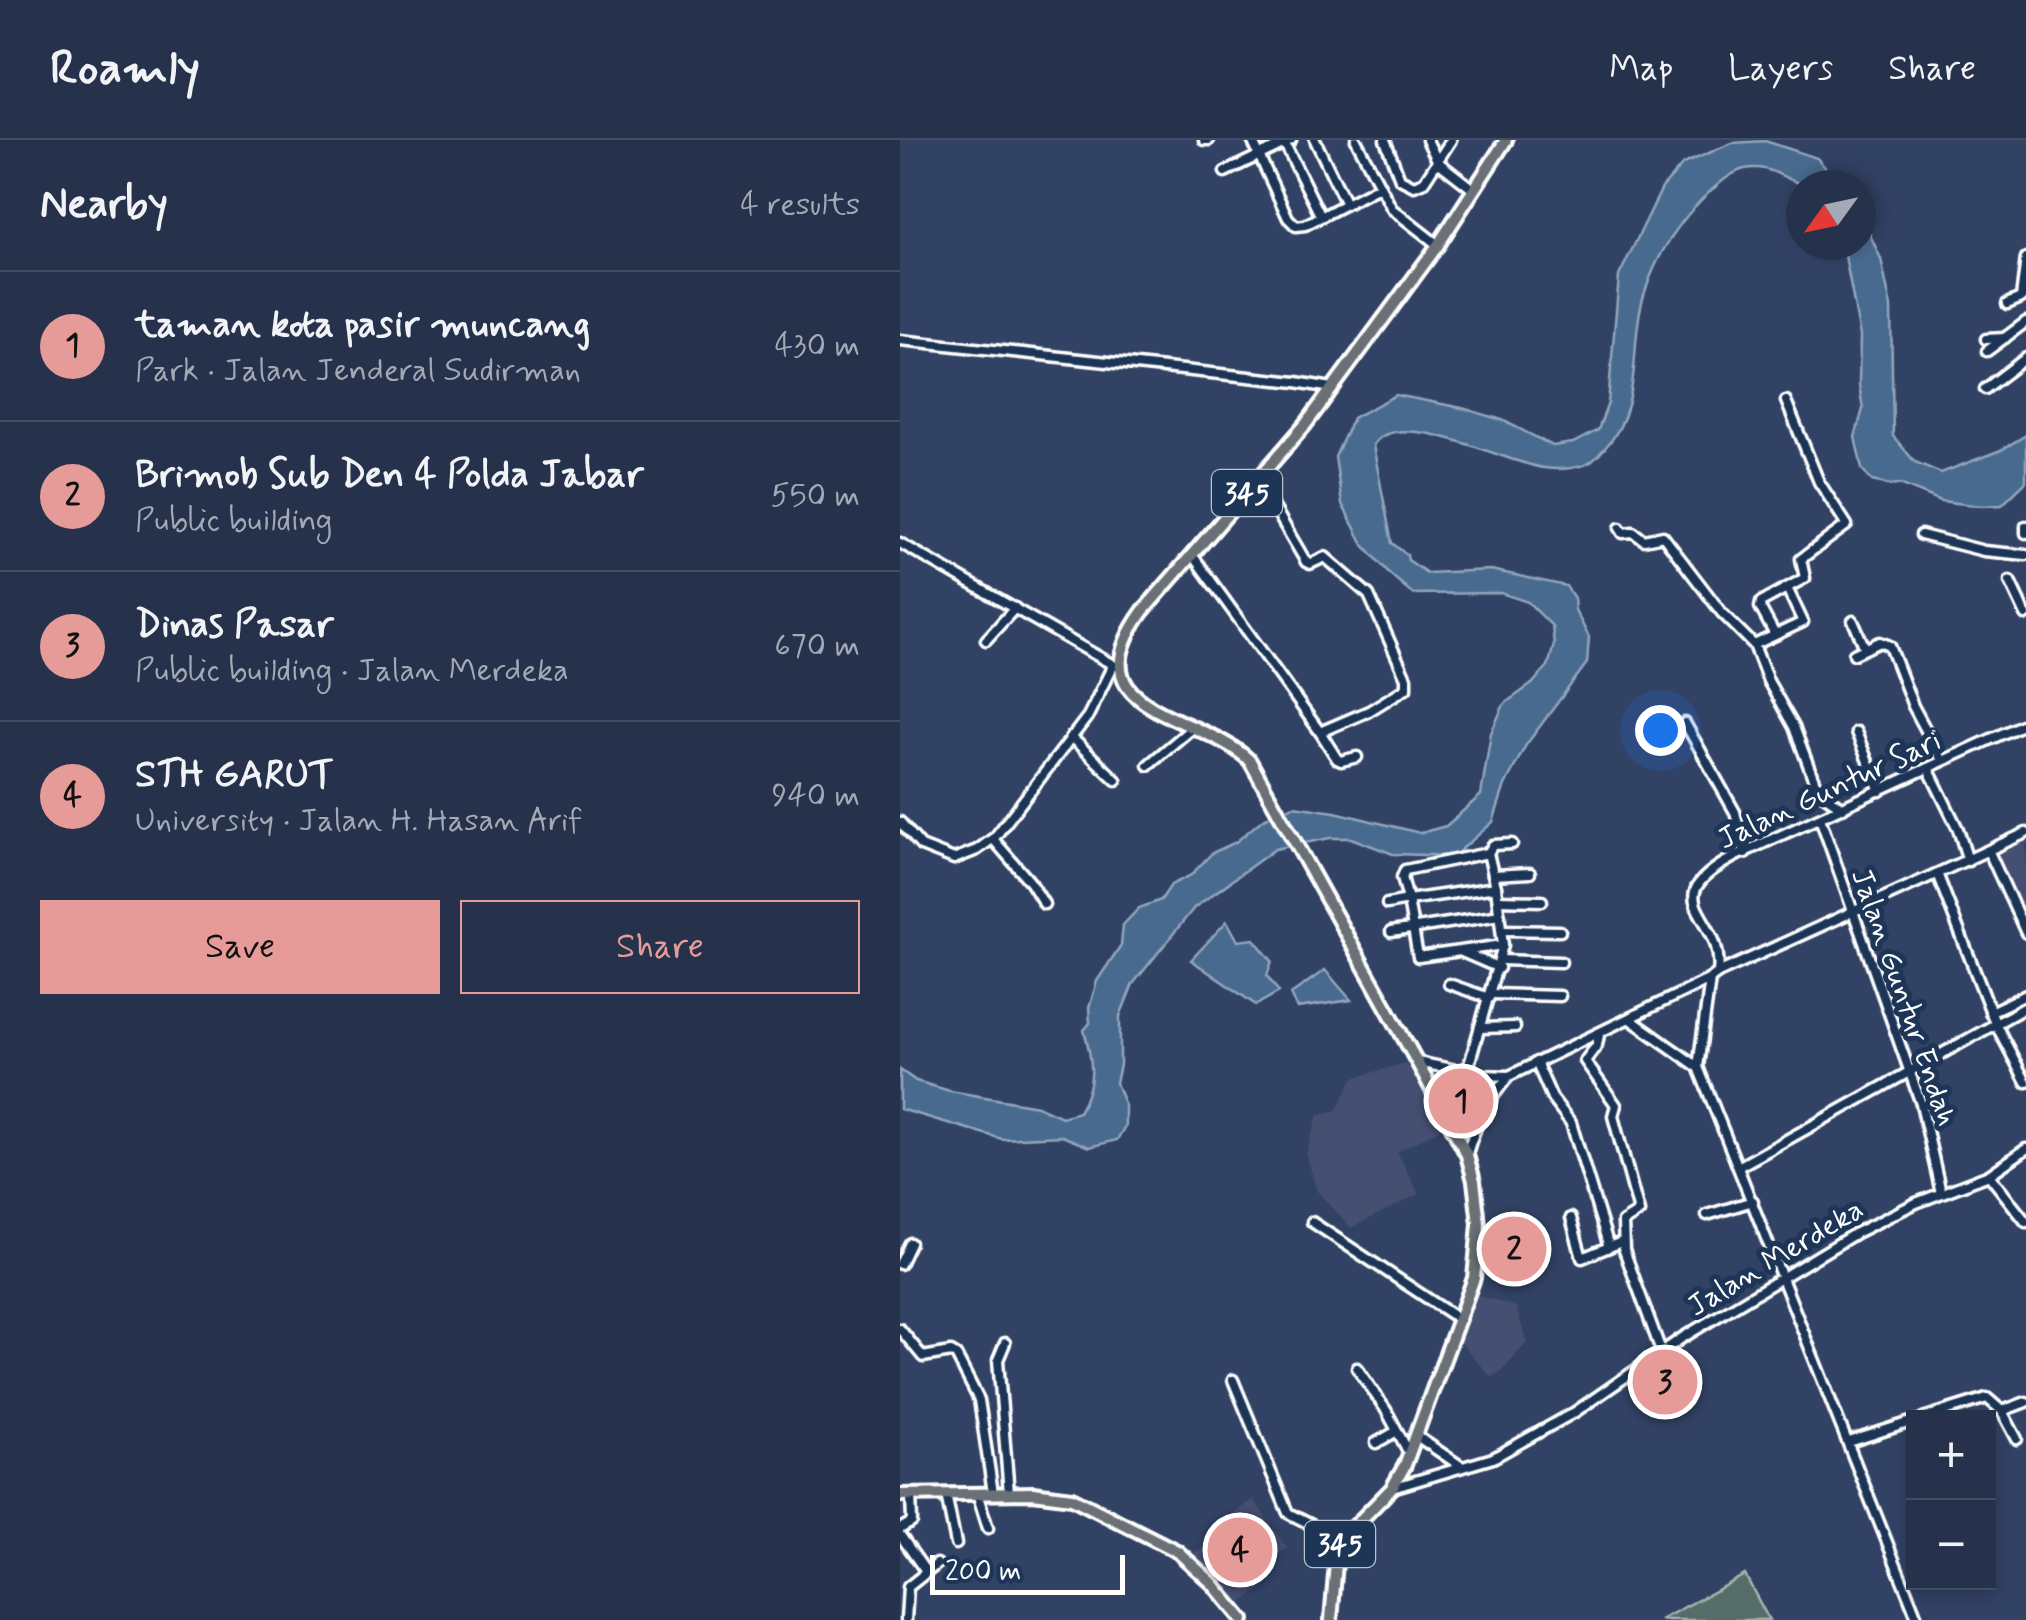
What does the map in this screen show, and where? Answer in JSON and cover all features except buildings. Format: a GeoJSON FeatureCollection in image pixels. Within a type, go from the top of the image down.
{"type":"FeatureCollection","features":[{"type":"Feature","properties":{"kind":"main road","name":"345"},"geometry":{"type":"LineString","coordinates":[[1331,1620],[1341,1540],[1392,1488],[1410,1454],[1474,1278],[1479,1224],[1467,1155],[1278,807],[1243,754],[1144,704],[1116,666],[1130,629],[1332,388],[1438,245],[1506,140]]}},
{"type":"Feature","properties":{"kind":"main road"},"geometry":{"type":"LineString","coordinates":[[906,1494],[1009,1493],[1072,1498],[1177,1551],[1212,1583],[1242,1620]]}},
{"type":"Feature","properties":{"kind":"street"},"geometry":{"type":"LineString","coordinates":[[1252,140],[1294,225],[1302,226],[1379,187]]}},
{"type":"Feature","properties":{"kind":"street"},"geometry":{"type":"LineString","coordinates":[[1315,140],[1346,204]]}},
{"type":"Feature","properties":{"kind":"street"},"geometry":{"type":"LineString","coordinates":[[1356,140],[1396,214],[1438,245]]}},
{"type":"Feature","properties":{"kind":"street"},"geometry":{"type":"LineString","coordinates":[[1385,140],[1399,177],[1406,185],[1420,186],[1451,140]]}},
{"type":"Feature","properties":{"kind":"street"},"geometry":{"type":"LineString","coordinates":[[1428,140],[1438,162],[1474,190]]}},
{"type":"Feature","properties":{"kind":"street"},"geometry":{"type":"LineString","coordinates":[[1225,172],[1286,141],[1321,217]]}},
{"type":"Feature","properties":{"kind":"street"},"geometry":{"type":"LineString","coordinates":[[2007,304],[2024,296],[2026,258]]}},
{"type":"Feature","properties":{"kind":"street"},"geometry":{"type":"LineString","coordinates":[[1987,351],[2026,322]]}},
{"type":"Feature","properties":{"kind":"street"},"geometry":{"type":"LineString","coordinates":[[1986,339],[2005,338]]}},
{"type":"Feature","properties":{"kind":"street"},"geometry":{"type":"LineString","coordinates":[[900,340],[1332,388]]}},
{"type":"Feature","properties":{"kind":"street"},"geometry":{"type":"LineString","coordinates":[[1984,388],[2026,358]]}},
{"type":"Feature","properties":{"kind":"street"},"geometry":{"type":"LineString","coordinates":[[1775,635],[1760,604],[1805,578],[1801,558],[1848,524],[1819,482],[1786,401]]}},
{"type":"Feature","properties":{"kind":"street"},"geometry":{"type":"LineString","coordinates":[[1258,480],[1306,562],[1325,557],[1369,595],[1408,684],[1369,711],[1320,732]]}},
{"type":"Feature","properties":{"kind":"street"},"geometry":{"type":"LineString","coordinates":[[2026,526],[2026,534]]}},
{"type":"Feature","properties":{"kind":"street"},"geometry":{"type":"LineString","coordinates":[[1620,528],[1623,533],[1634,533],[1644,540],[1664,536],[1722,614],[1754,645],[1768,681],[1794,728],[1818,791],[1843,808]]}},
{"type":"Feature","properties":{"kind":"street"},"geometry":{"type":"LineString","coordinates":[[1921,535],[1984,551],[2026,554]]}},
{"type":"Feature","properties":{"kind":"street"},"geometry":{"type":"LineString","coordinates":[[900,543],[1116,666],[1088,716],[993,839],[954,859],[921,846],[900,822]]}},
{"type":"Feature","properties":{"kind":"street"},"geometry":{"type":"LineString","coordinates":[[1194,556],[1337,759],[1358,757]]}},
{"type":"Feature","properties":{"kind":"street"},"geometry":{"type":"LineString","coordinates":[[2010,581],[2026,615]]}},
{"type":"Feature","properties":{"kind":"street"},"geometry":{"type":"LineString","coordinates":[[1754,645],[1803,622],[1787,588]]}},
{"type":"Feature","properties":{"kind":"street"},"geometry":{"type":"LineString","coordinates":[[986,640],[1014,608]]}},
{"type":"Feature","properties":{"kind":"street"},"geometry":{"type":"LineString","coordinates":[[1853,622],[1865,648]]}},
{"type":"Feature","properties":{"kind":"street"},"geometry":{"type":"LineString","coordinates":[[1854,654],[1880,642],[1890,646],[1914,706],[1942,760]]}},
{"type":"Feature","properties":{"kind":"street"},"geometry":{"type":"LineString","coordinates":[[1685,723],[1735,812],[1744,852]]}},
{"type":"Feature","properties":{"kind":"street","name":"Jalan Guntur Sari"},"geometry":{"type":"LineString","coordinates":[[1714,976],[1718,951],[1694,895],[1704,874],[2026,723]]}},
{"type":"Feature","properties":{"kind":"street"},"geometry":{"type":"LineString","coordinates":[[1148,765],[1192,728]]}},
{"type":"Feature","properties":{"kind":"street"},"geometry":{"type":"LineString","coordinates":[[1856,732],[1880,791]]}},
{"type":"Feature","properties":{"kind":"street"},"geometry":{"type":"LineString","coordinates":[[1072,737],[1116,780]]}},
{"type":"Feature","properties":{"kind":"street"},"geometry":{"type":"LineString","coordinates":[[1928,768],[1958,829],[1968,860]]}},
{"type":"Feature","properties":{"kind":"street","name":"Jalan Guntur Endah"},"geometry":{"type":"LineString","coordinates":[[1820,818],[1910,1071],[1941,1192]]}},
{"type":"Feature","properties":{"kind":"street"},"geometry":{"type":"LineString","coordinates":[[1467,1155],[1474,1126],[1488,1101],[1510,1076],[1714,976],[2026,833]]}},
{"type":"Feature","properties":{"kind":"street"},"geometry":{"type":"LineString","coordinates":[[993,839],[1044,904]]}},
{"type":"Feature","properties":{"kind":"street"},"geometry":{"type":"LineString","coordinates":[[1467,1072],[1504,944],[1488,854],[1493,844],[1512,844]]}},
{"type":"Feature","properties":{"kind":"street"},"geometry":{"type":"LineString","coordinates":[[1989,852],[2026,933]]}},
{"type":"Feature","properties":{"kind":"street"},"geometry":{"type":"LineString","coordinates":[[1488,854],[1406,870],[1402,877],[1411,928],[1418,957],[1504,944]]}},
{"type":"Feature","properties":{"kind":"street"},"geometry":{"type":"LineString","coordinates":[[1493,875],[1530,873]]}},
{"type":"Feature","properties":{"kind":"street"},"geometry":{"type":"LineString","coordinates":[[1938,876],[1990,1012],[2026,1082]]}},
{"type":"Feature","properties":{"kind":"street"},"geometry":{"type":"LineString","coordinates":[[1386,904],[1496,886]]}},
{"type":"Feature","properties":{"kind":"street"},"geometry":{"type":"LineString","coordinates":[[1498,900],[1542,901]]}},
{"type":"Feature","properties":{"kind":"street"},"geometry":{"type":"LineString","coordinates":[[1391,932],[1500,915]]}},
{"type":"Feature","properties":{"kind":"street"},"geometry":{"type":"LineString","coordinates":[[1502,930],[1560,931]]}},
{"type":"Feature","properties":{"kind":"street"},"geometry":{"type":"LineString","coordinates":[[1461,952],[1500,964],[1561,962]]}},
{"type":"Feature","properties":{"kind":"street"},"geometry":{"type":"LineString","coordinates":[[1714,976],[1698,1067],[1918,1620]]}},
{"type":"Feature","properties":{"kind":"street"},"geometry":{"type":"LineString","coordinates":[[1449,984],[1490,996],[1560,996]]}},
{"type":"Feature","properties":{"kind":"street"},"geometry":{"type":"LineString","coordinates":[[1990,1012],[2026,995]]}},
{"type":"Feature","properties":{"kind":"street"},"geometry":{"type":"LineString","coordinates":[[1738,1167],[2026,1006]]}},
{"type":"Feature","properties":{"kind":"street"},"geometry":{"type":"LineString","coordinates":[[1630,1018],[1698,1067]]}},
{"type":"Feature","properties":{"kind":"street"},"geometry":{"type":"LineString","coordinates":[[1480,1028],[1515,1027]]}},
{"type":"Feature","properties":{"kind":"street"},"geometry":{"type":"LineString","coordinates":[[1599,1034],[1597,1045],[1585,1061],[1616,1104],[1613,1116],[1639,1212],[1623,1223],[1622,1242],[1661,1352]]}},
{"type":"Feature","properties":{"kind":"street"},"geometry":{"type":"LineString","coordinates":[[1417,1062],[1510,1076]]}},
{"type":"Feature","properties":{"kind":"street"},"geometry":{"type":"LineString","coordinates":[[1536,1062],[1552,1098],[1571,1123],[1609,1246]]}},
{"type":"Feature","properties":{"kind":"street","name":"Jalan Merdeka"},"geometry":{"type":"LineString","coordinates":[[1392,1488],[1494,1458],[1856,1233],[1941,1192],[1989,1174],[2026,1150]]}},
{"type":"Feature","properties":{"kind":"street"},"geometry":{"type":"LineString","coordinates":[[1989,1174],[2026,1222]]}},
{"type":"Feature","properties":{"kind":"street"},"geometry":{"type":"LineString","coordinates":[[1706,1215],[1753,1201]]}},
{"type":"Feature","properties":{"kind":"street"},"geometry":{"type":"LineString","coordinates":[[1571,1218],[1582,1257],[1622,1242]]}},
{"type":"Feature","properties":{"kind":"street"},"geometry":{"type":"LineString","coordinates":[[1312,1222],[1460,1320]]}},
{"type":"Feature","properties":{"kind":"street"},"geometry":{"type":"LineString","coordinates":[[900,1264],[910,1243]]}},
{"type":"Feature","properties":{"kind":"street"},"geometry":{"type":"LineString","coordinates":[[900,1329],[923,1357],[951,1352],[956,1356],[979,1400],[993,1493]]}},
{"type":"Feature","properties":{"kind":"street"},"geometry":{"type":"LineString","coordinates":[[1005,1342],[998,1360],[1009,1493]]}},
{"type":"Feature","properties":{"kind":"street"},"geometry":{"type":"LineString","coordinates":[[1357,1368],[1410,1454]]}},
{"type":"Feature","properties":{"kind":"street"},"geometry":{"type":"LineString","coordinates":[[1234,1380],[1288,1513],[1341,1540]]}},
{"type":"Feature","properties":{"kind":"street"},"geometry":{"type":"LineString","coordinates":[[1947,1410],[1984,1398],[2002,1412],[2017,1439]]}},
{"type":"Feature","properties":{"kind":"street"},"geometry":{"type":"LineString","coordinates":[[2002,1412],[2026,1402]]}},
{"type":"Feature","properties":{"kind":"street"},"geometry":{"type":"LineString","coordinates":[[1849,1442],[1906,1424]]}},
{"type":"Feature","properties":{"kind":"street"},"geometry":{"type":"LineString","coordinates":[[1376,1443],[1397,1431]]}},
{"type":"Feature","properties":{"kind":"street"},"geometry":{"type":"LineString","coordinates":[[1418,1437],[1462,1467]]}},
{"type":"Feature","properties":{"kind":"street"},"geometry":{"type":"LineString","coordinates":[[977,1493],[988,1528]]}},
{"type":"Feature","properties":{"kind":"street"},"geometry":{"type":"LineString","coordinates":[[906,1494],[912,1520],[900,1532],[926,1572]]}},
{"type":"Feature","properties":{"kind":"street"},"geometry":{"type":"LineString","coordinates":[[946,1494],[956,1544]]}},
{"type":"Feature","properties":{"kind":"street"},"geometry":{"type":"LineString","coordinates":[[906,1620],[908,1587],[937,1564]]}},
{"type":"Feature","properties":{"kind":"shaded area"},"geometry":{"type":"Polygon","coordinates":[[[1765,141],[1817,158],[1827,170],[1786,170],[1786,177],[1768,170],[1745,169],[1722,181],[1693,209],[1669,241],[1651,277],[1640,309],[1626,412],[1618,431],[1593,460],[1573,468],[1544,468],[1454,440],[1405,431],[1386,434],[1373,445],[1392,543],[1408,560],[1427,573],[1491,570],[1566,586],[1589,637],[1587,663],[1526,745],[1505,785],[1493,822],[1454,856],[1393,854],[1351,838],[1330,838],[1275,849],[1194,908],[1133,984],[1120,1016],[1116,1083],[1125,1106],[1125,1126],[1117,1140],[1089,1147],[1062,1136],[1002,1139],[900,1109],[900,1070],[916,1081],[950,1091],[1037,1106],[1062,1117],[1079,1112],[1090,1082],[1091,1063],[1084,1030],[1090,1023],[1089,1008],[1097,981],[1121,945],[1123,925],[1139,908],[1161,900],[1171,885],[1191,875],[1212,853],[1236,842],[1263,819],[1294,806],[1420,833],[1446,826],[1481,795],[1491,733],[1504,704],[1532,684],[1548,666],[1554,645],[1552,626],[1528,602],[1501,593],[1413,594],[1363,544],[1342,504],[1335,457],[1353,418],[1396,395],[1502,420],[1553,446],[1573,443],[1598,430],[1608,403],[1619,276],[1662,188],[1683,164],[1732,143],[1765,141]]]}},
{"type":"Feature","properties":{"kind":"shaded area"},"geometry":{"type":"Polygon","coordinates":[[[1876,248],[1891,307],[1893,436],[1915,462],[1941,473],[2001,450],[2026,435],[2026,482],[2002,505],[1981,506],[1941,501],[1900,484],[1872,481],[1862,469],[1855,437],[1863,409],[1859,385],[1860,336],[1846,260],[1876,260],[1876,248]]]}},
{"type":"Feature","properties":{"kind":"shaded area"},"geometry":{"type":"Polygon","coordinates":[[[2026,842],[2026,928],[1992,858],[2026,842]]]}},
{"type":"Feature","properties":{"kind":"shaded area"},"geometry":{"type":"Polygon","coordinates":[[[1227,921],[1238,941],[1254,939],[1272,961],[1267,976],[1279,992],[1256,1005],[1191,960],[1227,921]]]}},
{"type":"Feature","properties":{"kind":"shaded area"},"geometry":{"type":"Polygon","coordinates":[[[1325,970],[1351,1000],[1297,1008],[1291,994],[1325,970]]]}},
{"type":"Feature","properties":{"kind":"shaded area"},"geometry":{"type":"Polygon","coordinates":[[[1406,1063],[1444,1127],[1397,1152],[1419,1194],[1351,1228],[1317,1191],[1306,1153],[1318,1116],[1337,1110],[1353,1078],[1406,1063]]]}},
{"type":"Feature","properties":{"kind":"shaded area"},"geometry":{"type":"Polygon","coordinates":[[[1477,1295],[1516,1307],[1527,1343],[1491,1377],[1457,1339],[1477,1295]]]}},
{"type":"Feature","properties":{"kind":"shaded area"},"geometry":{"type":"Polygon","coordinates":[[[1253,1499],[1287,1548],[1256,1569],[1264,1587],[1235,1607],[1218,1577],[1204,1568],[1194,1553],[1228,1533],[1223,1522],[1253,1499]]]}},
{"type":"Feature","properties":{"kind":"green space"},"geometry":{"type":"Polygon","coordinates":[[[1745,1575],[1769,1620],[1660,1620],[1745,1575]]]}},
{"type":"Feature","properties":{"kind":"place","name":"taman kota pasir muncang"},"geometry":{"type":"Point","coordinates":[1461,1101]}},
{"type":"Feature","properties":{"kind":"place","name":"Brimob Sub Den 4 Polda Jabar"},"geometry":{"type":"Point","coordinates":[1514,1249]}},
{"type":"Feature","properties":{"kind":"place","name":"Dinas Pasar"},"geometry":{"type":"Point","coordinates":[1665,1382]}},
{"type":"Feature","properties":{"kind":"place","name":"STH GARUT"},"geometry":{"type":"Point","coordinates":[1240,1550]}}]}
